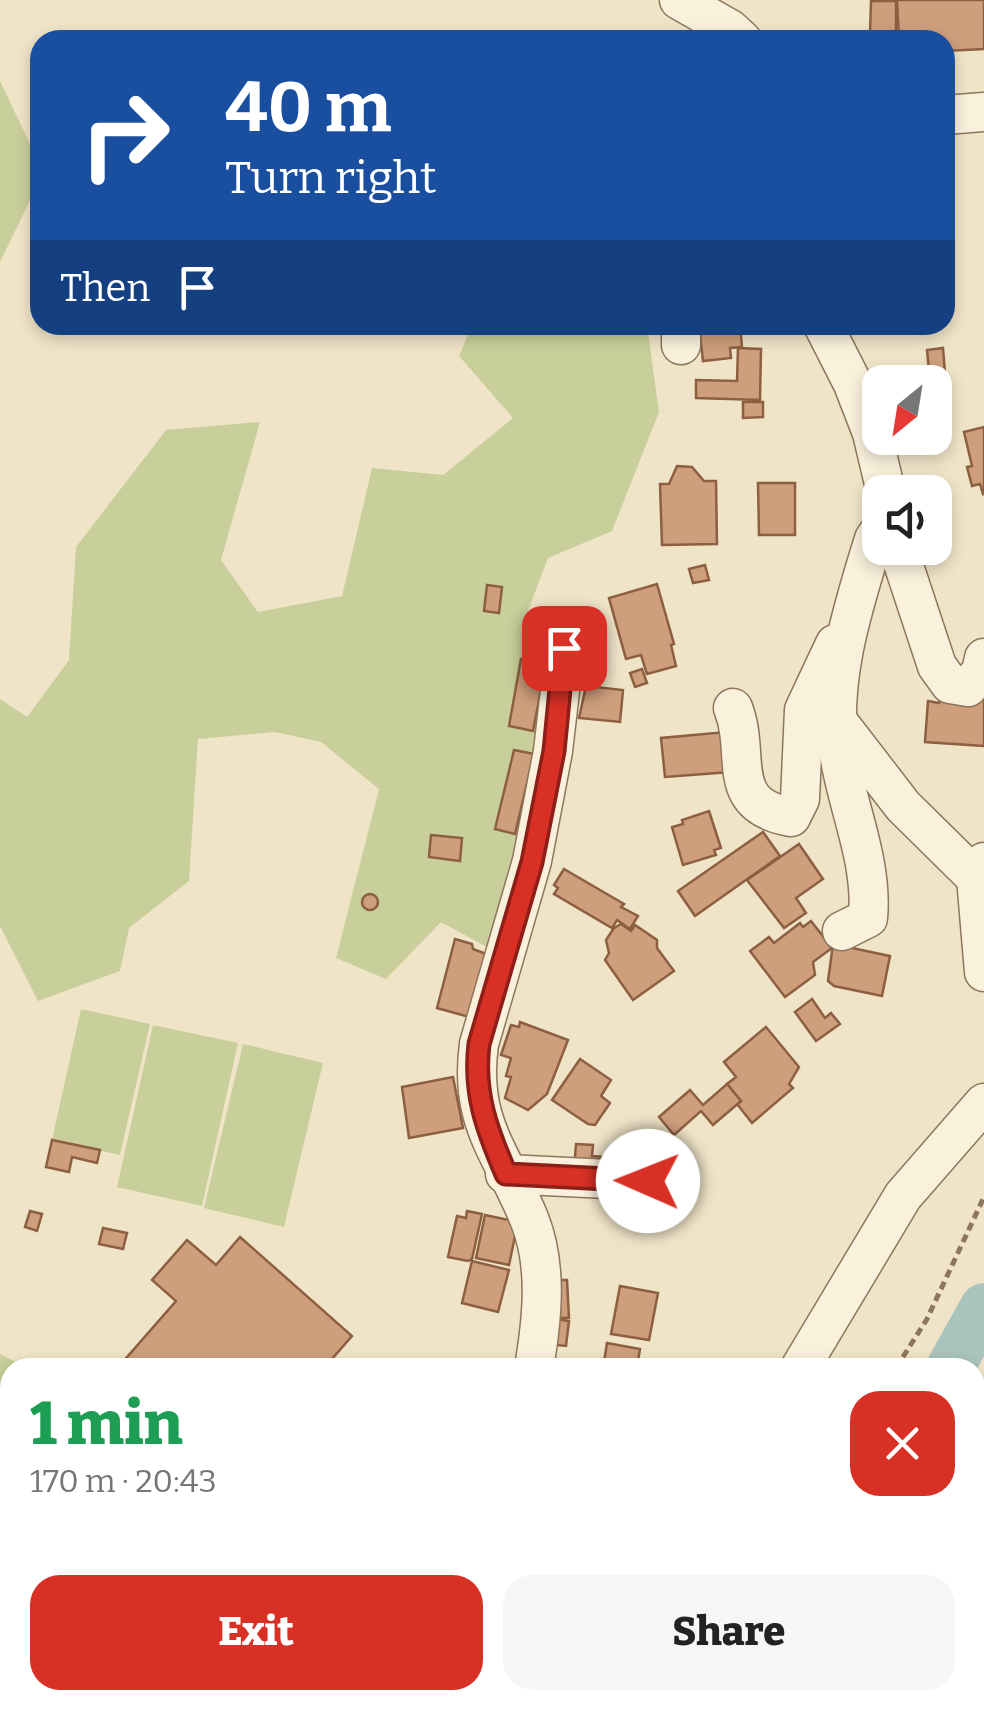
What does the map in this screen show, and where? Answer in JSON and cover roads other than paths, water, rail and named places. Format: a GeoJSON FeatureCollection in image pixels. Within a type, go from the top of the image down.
{"type":"FeatureCollection","features":[{"type":"Feature","properties":{"kind":"street"},"geometry":{"type":"LineString","coordinates":[[680,0],[731,30]]}},
{"type":"Feature","properties":{"kind":"street"},"geometry":{"type":"LineString","coordinates":[[955,114],[984,112]]}},
{"type":"Feature","properties":{"kind":"street"},"geometry":{"type":"LineString","coordinates":[[828,335],[872,432],[882,475]]}},
{"type":"Feature","properties":{"kind":"street"},"geometry":{"type":"LineString","coordinates":[[842,931],[868,918],[870,899],[841,762],[836,719],[848,626],[866,565]]}},
{"type":"Feature","properties":{"kind":"street"},"geometry":{"type":"LineString","coordinates":[[903,565],[936,666],[950,684],[968,687],[981,672],[984,658]]}},
{"type":"Feature","properties":{"kind":"street"},"geometry":{"type":"LineString","coordinates":[[733,708],[740,726],[740,778],[746,790],[752,801],[772,814],[791,817],[800,799],[804,710],[826,656],[848,626]]}},
{"type":"Feature","properties":{"kind":"street"},"geometry":{"type":"LineString","coordinates":[[535,1358],[542,1278],[530,1222],[480,1110],[475,1073],[479,1044],[532,862],[554,751],[564,648]]}},
{"type":"Feature","properties":{"kind":"street"},"geometry":{"type":"LineString","coordinates":[[836,719],[903,806],[980,870],[984,972]]}},
{"type":"Feature","properties":{"kind":"street"},"geometry":{"type":"LineString","coordinates":[[806,1358],[903,1196],[984,1104]]}},
{"type":"Feature","properties":{"kind":"street"},"geometry":{"type":"LineString","coordinates":[[506,1174],[648,1181],[664,1174]]}},
{"type":"Feature","properties":{"kind":"waterway"},"geometry":{"type":"LineString","coordinates":[[956,1358],[984,1307]]}}]}
